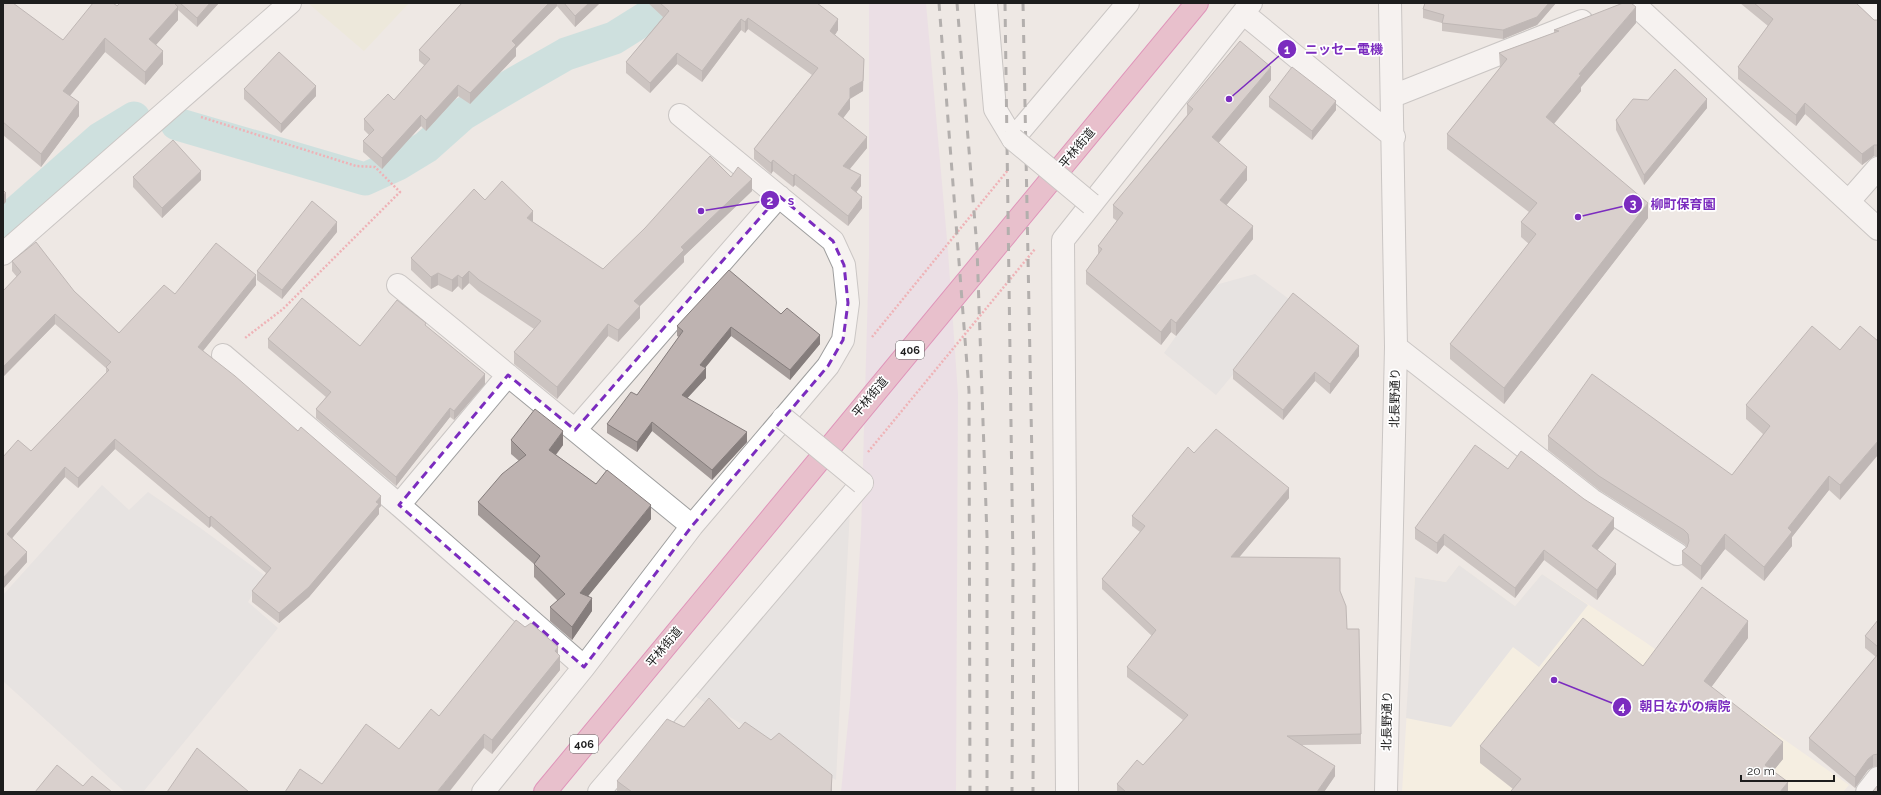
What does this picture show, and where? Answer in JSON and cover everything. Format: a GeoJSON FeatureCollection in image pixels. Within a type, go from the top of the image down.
{"type":"FeatureCollection","features":[{"type":"Feature","properties":{"kind":"highway","name":"平林街道"},"geometry":{"type":"LineString","coordinates":[[544,792],[1197,3]]}},
{"type":"Feature","properties":{"kind":"street"},"geometry":{"type":"LineString","coordinates":[[3,254],[290,3]]}},
{"type":"Feature","properties":{"kind":"street"},"geometry":{"type":"LineString","coordinates":[[986,3],[995,109],[1013,139],[1091,204]]}},
{"type":"Feature","properties":{"kind":"street"},"geometry":{"type":"LineString","coordinates":[[1013,139],[1128,3]]}},
{"type":"Feature","properties":{"kind":"street","name":"北長野通り"},"geometry":{"type":"LineString","coordinates":[[1386,792],[1396,347],[1394,137],[1390,3]]}},
{"type":"Feature","properties":{"kind":"street"},"geometry":{"type":"LineString","coordinates":[[1862,3],[1878,19]]}},
{"type":"Feature","properties":{"kind":"street"},"geometry":{"type":"LineString","coordinates":[[1393,96],[1618,7],[1849,201],[1878,229]]}},
{"type":"Feature","properties":{"kind":"street"},"geometry":{"type":"LineString","coordinates":[[1067,792],[1063,240],[1247,8],[1394,137]]}},
{"type":"Feature","properties":{"kind":"street"},"geometry":{"type":"LineString","coordinates":[[483,792],[584,667],[692,526],[828,366],[843,340],[848,303],[844,265],[833,241],[680,115]]}},
{"type":"Feature","properties":{"kind":"street"},"geometry":{"type":"LineString","coordinates":[[1849,201],[1878,168]]}},
{"type":"Feature","properties":{"kind":"street"},"geometry":{"type":"LineString","coordinates":[[576,430],[779,196]]}},
{"type":"Feature","properties":{"kind":"street"},"geometry":{"type":"LineString","coordinates":[[398,285],[692,526]]}},
{"type":"Feature","properties":{"kind":"street"},"geometry":{"type":"LineString","coordinates":[[1396,347],[1592,500],[1677,554]]}},
{"type":"Feature","properties":{"kind":"street"},"geometry":{"type":"LineString","coordinates":[[223,355],[399,505],[584,667]]}},
{"type":"Feature","properties":{"kind":"street"},"geometry":{"type":"LineString","coordinates":[[399,505],[508,375]]}},
{"type":"Feature","properties":{"kind":"street"},"geometry":{"type":"LineString","coordinates":[[599,792],[862,483],[783,418]]}},
{"type":"Feature","properties":{"kind":"street"},"geometry":{"type":"LineString","coordinates":[[1867,792],[1878,778]]}},
{"type":"Feature","properties":{"kind":"path"},"geometry":{"type":"LineString","coordinates":[[170,107],[356,166],[375,167],[400,192],[283,309],[223,355]]}},
{"type":"Feature","properties":{"kind":"path"},"geometry":{"type":"LineString","coordinates":[[870,340],[1009,168]]}},
{"type":"Feature","properties":{"kind":"path"},"geometry":{"type":"LineString","coordinates":[[866,454],[1036,247]]}},
{"type":"Feature","properties":{"kind":"highlighted area"},"geometry":{"type":"Polygon","coordinates":[[[779,196],[833,241],[844,265],[848,303],[843,340],[828,366],[692,526],[584,667],[399,505],[508,375],[575,430],[779,196]]]}},
{"type":"Feature","properties":{"kind":"shaded area"},"geometry":{"type":"Polygon","coordinates":[[[308,3],[409,3],[364,51],[308,3]]]}},
{"type":"Feature","properties":{"kind":"shaded area"},"geometry":{"type":"Polygon","coordinates":[[[869,3],[926,3],[948,251],[958,394],[956,792],[841,792],[850,703],[861,533],[869,254],[869,3]]]}},
{"type":"Feature","properties":{"kind":"shaded area"},"geometry":{"type":"Polygon","coordinates":[[[1255,274],[1293,302],[1216,395],[1164,353],[1212,286],[1255,274]]]}},
{"type":"Feature","properties":{"kind":"shaded area"},"geometry":{"type":"Polygon","coordinates":[[[102,485],[129,510],[148,492],[199,527],[264,575],[248,602],[278,628],[143,792],[125,792],[3,681],[3,595],[102,485]]]}},
{"type":"Feature","properties":{"kind":"shaded area"},"geometry":{"type":"Polygon","coordinates":[[[850,509],[836,780],[691,694],[850,509]]]}},
{"type":"Feature","properties":{"kind":"shaded area"},"geometry":{"type":"Polygon","coordinates":[[[1459,565],[1515,606],[1542,574],[1645,642],[1849,785],[1843,792],[1402,792],[1415,577],[1446,582],[1459,565]]]}},
{"type":"Feature","properties":{"kind":"shaded area"},"geometry":{"type":"Polygon","coordinates":[[[1459,565],[1515,606],[1542,574],[1588,605],[1539,667],[1513,647],[1451,727],[1406,718],[1415,577],[1446,582],[1459,565]]]}},
{"type":"Feature","properties":{"kind":"building"},"geometry":{"type":"Polygon","coordinates":[[[3,3],[13,3],[63,40],[93,3],[113,3],[117,6],[120,3],[174,3],[178,7],[149,39],[163,51],[145,72],[105,38],[63,91],[79,102],[41,154],[3,122],[3,3]]]}},
{"type":"Feature","properties":{"kind":"building"},"geometry":{"type":"Polygon","coordinates":[[[180,3],[210,3],[197,18],[180,3]]]}},
{"type":"Feature","properties":{"kind":"building"},"geometry":{"type":"Polygon","coordinates":[[[462,3],[549,3],[512,41],[516,45],[470,93],[458,85],[426,120],[421,115],[382,158],[363,141],[374,130],[364,119],[388,94],[394,100],[430,59],[419,50],[462,3]]]}},
{"type":"Feature","properties":{"kind":"building"},"geometry":{"type":"Polygon","coordinates":[[[564,3],[589,3],[575,16],[564,3]]]}},
{"type":"Feature","properties":{"kind":"building"},"geometry":{"type":"Polygon","coordinates":[[[660,3],[817,3],[838,19],[830,31],[864,59],[863,81],[850,88],[850,98],[838,114],[867,137],[843,166],[861,175],[851,188],[862,197],[848,216],[795,174],[793,176],[773,160],[771,163],[754,149],[818,68],[748,18],[745,22],[741,19],[702,71],[677,53],[650,83],[626,62],[669,11],[660,3]]]}},
{"type":"Feature","properties":{"kind":"building"},"geometry":{"type":"Polygon","coordinates":[[[1425,3],[1549,3],[1537,17],[1503,30],[1442,23],[1444,15],[1423,9],[1425,3]]]}},
{"type":"Feature","properties":{"kind":"building"},"geometry":{"type":"Polygon","coordinates":[[[1623,3],[1631,3],[1636,7],[1579,74],[1581,75],[1546,117],[1648,203],[1504,388],[1450,344],[1536,234],[1521,222],[1537,203],[1447,134],[1507,59],[1499,53],[1559,31],[1554,30],[1623,3]]]}},
{"type":"Feature","properties":{"kind":"building"},"geometry":{"type":"Polygon","coordinates":[[[1754,3],[1856,3],[1874,20],[1878,20],[1878,145],[1874,145],[1862,154],[1805,103],[1796,115],[1738,67],[1773,19],[1754,3]]]}},
{"type":"Feature","properties":{"kind":"building"},"geometry":{"type":"Polygon","coordinates":[[[1240,41],[1271,67],[1212,137],[1247,167],[1220,200],[1253,226],[1176,323],[1171,319],[1161,332],[1086,271],[1102,249],[1098,246],[1123,213],[1113,205],[1193,109],[1187,104],[1240,41]]]}},
{"type":"Feature","properties":{"kind":"building"},"geometry":{"type":"Polygon","coordinates":[[[279,52],[316,86],[281,124],[244,89],[279,52]]]}},
{"type":"Feature","properties":{"kind":"building"},"geometry":{"type":"Polygon","coordinates":[[[1292,67],[1336,101],[1312,131],[1269,97],[1292,67]]]}},
{"type":"Feature","properties":{"kind":"building"},"geometry":{"type":"Polygon","coordinates":[[[1675,69],[1707,99],[1644,175],[1616,120],[1633,99],[1648,100],[1675,69]]]}},
{"type":"Feature","properties":{"kind":"building"},"geometry":{"type":"Polygon","coordinates":[[[173,140],[201,171],[162,208],[133,177],[173,140]]]}},
{"type":"Feature","properties":{"kind":"building"},"geometry":{"type":"Polygon","coordinates":[[[710,156],[731,177],[738,167],[752,179],[681,247],[684,250],[634,301],[640,306],[618,330],[608,324],[557,387],[514,352],[541,321],[479,280],[469,271],[462,278],[458,275],[452,280],[438,273],[431,277],[411,258],[474,189],[485,200],[502,181],[533,211],[527,218],[603,269],[645,228],[710,156]]]}},
{"type":"Feature","properties":{"kind":"building"},"geometry":{"type":"Polygon","coordinates":[[[312,201],[337,222],[282,290],[257,271],[312,201]]]}},
{"type":"Feature","properties":{"kind":"building"},"geometry":{"type":"Polygon","coordinates":[[[36,242],[74,291],[119,333],[164,285],[175,294],[216,243],[256,275],[198,347],[235,376],[298,431],[301,427],[381,496],[376,502],[379,504],[309,587],[279,613],[252,591],[271,568],[211,516],[209,518],[115,439],[78,478],[65,467],[7,534],[27,552],[3,578],[3,457],[18,440],[31,451],[109,370],[106,367],[111,362],[55,314],[3,367],[3,291],[21,272],[12,261],[36,242]]]}},
{"type":"Feature","properties":{"kind":"building"},"geometry":{"type":"Polygon","coordinates":[[[729,270],[781,314],[787,308],[820,335],[790,370],[731,327],[700,365],[706,368],[682,395],[747,432],[712,470],[652,422],[637,442],[607,424],[631,392],[637,395],[683,331],[677,326],[729,270]]]}},
{"type":"Feature","properties":{"kind":"building"},"geometry":{"type":"Polygon","coordinates":[[[1293,293],[1359,346],[1330,384],[1315,372],[1283,410],[1233,370],[1293,293]]]}},
{"type":"Feature","properties":{"kind":"building"},"geometry":{"type":"Polygon","coordinates":[[[302,298],[360,346],[397,300],[485,374],[454,411],[450,408],[396,477],[316,409],[331,392],[268,339],[302,298]]]}},
{"type":"Feature","properties":{"kind":"building"},"geometry":{"type":"Polygon","coordinates":[[[1812,326],[1840,350],[1860,326],[1878,341],[1878,441],[1840,485],[1829,476],[1788,528],[1792,532],[1764,567],[1725,534],[1701,566],[1682,551],[1687,547],[1689,541],[1688,534],[1684,530],[1599,476],[1548,436],[1592,374],[1732,475],[1770,426],[1746,405],[1812,326]]]}},
{"type":"Feature","properties":{"kind":"building"},"geometry":{"type":"Polygon","coordinates":[[[535,409],[563,431],[549,450],[596,484],[607,470],[651,505],[580,593],[592,598],[572,627],[550,607],[565,594],[534,564],[540,556],[478,502],[502,474],[526,455],[511,440],[535,409]]]}},
{"type":"Feature","properties":{"kind":"building"},"geometry":{"type":"Polygon","coordinates":[[[1216,429],[1289,488],[1231,557],[1340,558],[1340,591],[1346,606],[1347,629],[1359,629],[1361,734],[1287,736],[1335,766],[1317,792],[1126,792],[1117,784],[1137,760],[1143,765],[1188,715],[1127,667],[1156,630],[1102,579],[1145,526],[1132,516],[1188,447],[1194,453],[1216,429]]]}},
{"type":"Feature","properties":{"kind":"building"},"geometry":{"type":"Polygon","coordinates":[[[1475,445],[1508,469],[1521,451],[1584,499],[1614,518],[1592,546],[1616,564],[1597,590],[1544,550],[1515,588],[1444,534],[1437,543],[1415,528],[1475,445]]]}},
{"type":"Feature","properties":{"kind":"building"},"geometry":{"type":"Polygon","coordinates":[[[1702,587],[1748,621],[1704,681],[1783,742],[1765,765],[1788,782],[1780,792],[1511,792],[1521,779],[1480,746],[1583,618],[1643,666],[1702,587]]]}},
{"type":"Feature","properties":{"kind":"building"},"geometry":{"type":"Polygon","coordinates":[[[516,620],[525,627],[531,623],[558,647],[555,651],[560,656],[492,740],[484,734],[437,792],[285,792],[300,769],[322,784],[366,724],[399,749],[431,709],[439,716],[516,620]]]}},
{"type":"Feature","properties":{"kind":"building"},"geometry":{"type":"Polygon","coordinates":[[[1878,620],[1878,647],[1865,636],[1878,620]]]}},
{"type":"Feature","properties":{"kind":"building"},"geometry":{"type":"Polygon","coordinates":[[[1878,654],[1878,754],[1873,755],[1868,759],[1855,777],[1809,738],[1878,654]]]}},
{"type":"Feature","properties":{"kind":"building"},"geometry":{"type":"Polygon","coordinates":[[[709,698],[739,729],[745,722],[771,740],[779,733],[832,775],[831,792],[632,792],[617,781],[667,719],[684,727],[709,698]]]}},
{"type":"Feature","properties":{"kind":"building"},"geometry":{"type":"Polygon","coordinates":[[[197,748],[249,792],[167,792],[197,748]]]}},
{"type":"Feature","properties":{"kind":"building"},"geometry":{"type":"Polygon","coordinates":[[[57,765],[83,786],[92,776],[112,792],[35,792],[57,765]]]}},
{"type":"Feature","properties":{"kind":"building"},"geometry":{"type":"Polygon","coordinates":[[[1878,785],[1878,792],[1874,792],[1873,791],[1878,785]]]}},
{"type":"Feature","properties":{"kind":"waterway"},"geometry":{"type":"LineString","coordinates":[[177,124],[365,179],[398,164],[426,147],[463,114],[566,54],[614,38],[654,13],[659,3]]}},
{"type":"Feature","properties":{"kind":"waterway"},"geometry":{"type":"LineString","coordinates":[[3,224],[101,138],[134,118]]}},
{"type":"Feature","properties":{"kind":"railway"},"geometry":{"type":"LineString","coordinates":[[939,3],[969,391],[970,792]]}},
{"type":"Feature","properties":{"kind":"railway"},"geometry":{"type":"LineString","coordinates":[[957,3],[977,248],[987,537],[987,792]]}},
{"type":"Feature","properties":{"kind":"railway"},"geometry":{"type":"LineString","coordinates":[[1005,3],[1013,563],[1012,792]]}},
{"type":"Feature","properties":{"kind":"railway"},"geometry":{"type":"LineString","coordinates":[[1023,3],[1034,563],[1033,792]]}},
{"type":"Feature","properties":{"kind":"place","name":"ニッセー電機"},"geometry":{"type":"Point","coordinates":[1229,99]}},
{"type":"Feature","properties":{"kind":"place","name":"s"},"geometry":{"type":"Point","coordinates":[701,211]}},
{"type":"Feature","properties":{"kind":"place","name":"柳町保育園"},"geometry":{"type":"Point","coordinates":[1578,217]}},
{"type":"Feature","properties":{"kind":"place","name":"朝日ながの病院"},"geometry":{"type":"Point","coordinates":[1554,680]}}]}
